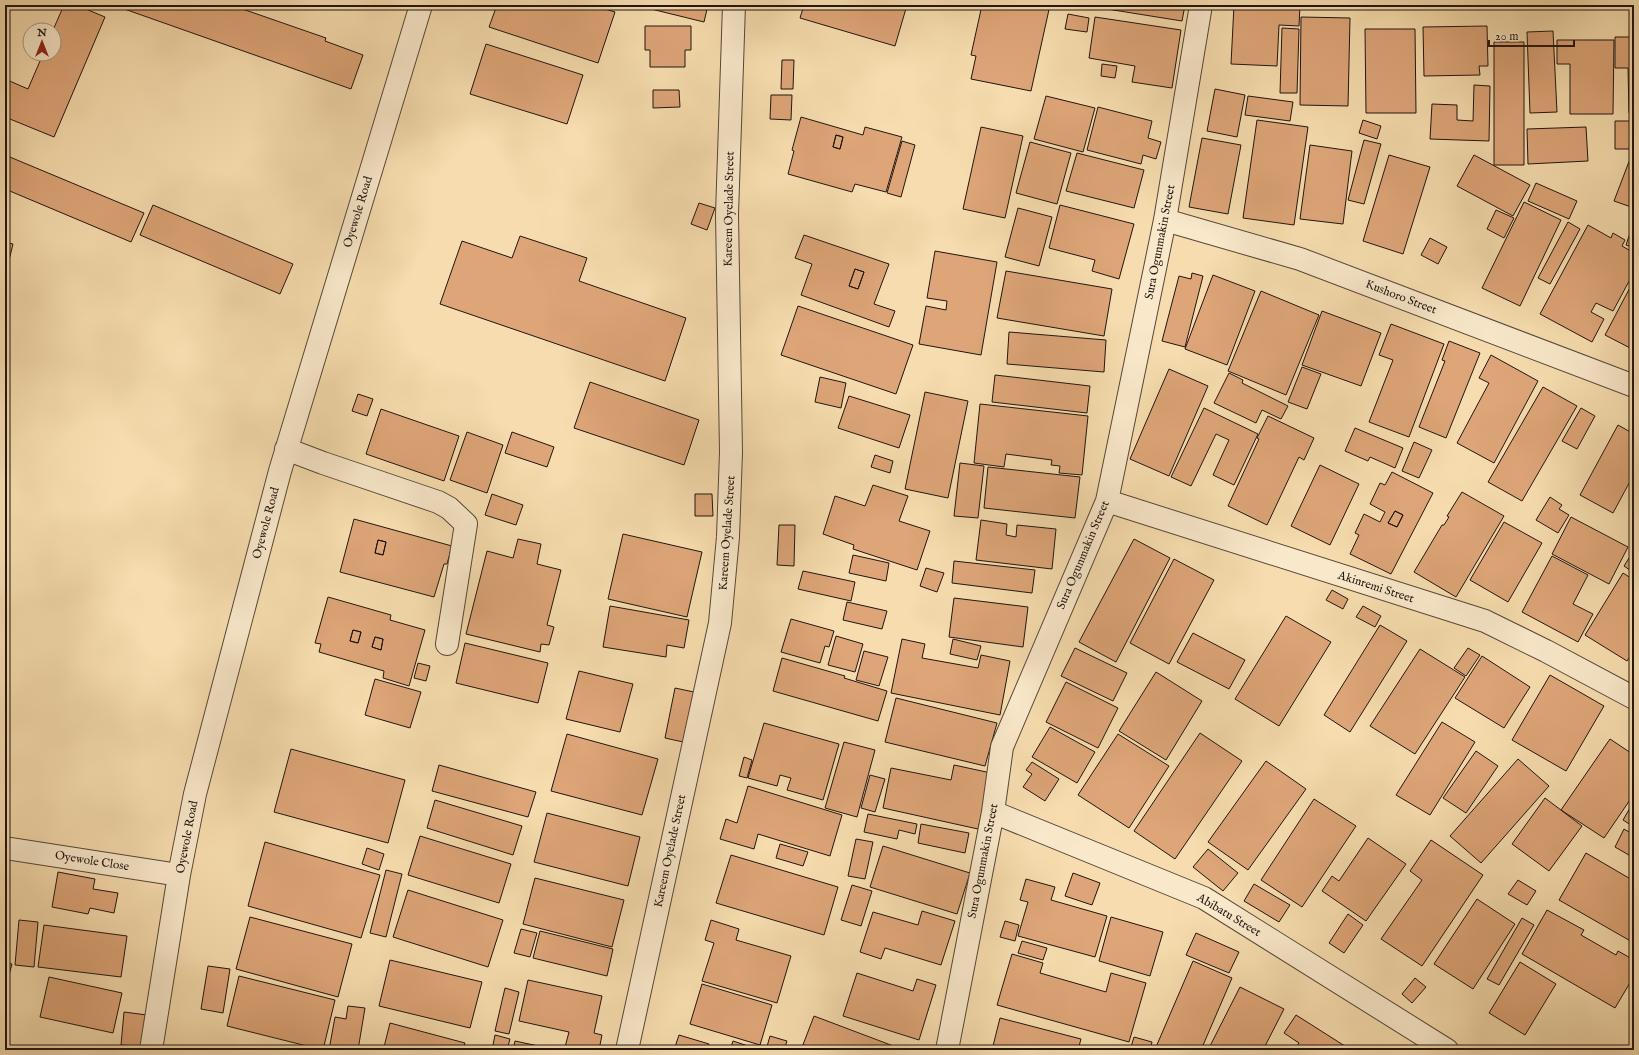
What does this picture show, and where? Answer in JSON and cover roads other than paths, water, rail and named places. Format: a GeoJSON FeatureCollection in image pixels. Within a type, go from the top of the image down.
{"type":"FeatureCollection","features":[{"type":"Feature","properties":{"kind":"street","name":"Oyewole Road"},"geometry":{"type":"LineString","coordinates":[[151,1050],[179,875],[195,794],[286,449],[421,5]]}},
{"type":"Feature","properties":{"kind":"street","name":"Kareem Oyelade Street"},"geometry":{"type":"LineString","coordinates":[[627,1050],[720,623],[728,537],[732,452],[727,214],[734,5]]}},
{"type":"Feature","properties":{"kind":"street","name":"Sura Ogunmakin Street"},"geometry":{"type":"LineString","coordinates":[[947,1050],[993,812],[1002,747],[1107,501],[1165,220],[1202,5]]}},
{"type":"Feature","properties":{"kind":"street","name":"Kushoro Street"},"geometry":{"type":"LineString","coordinates":[[1165,220],[1300,259],[1634,386]]}},
{"type":"Feature","properties":{"kind":"street"},"geometry":{"type":"LineString","coordinates":[[286,449],[438,502],[449,508],[466,524],[447,644]]}},
{"type":"Feature","properties":{"kind":"street","name":"Akinremi Street"},"geometry":{"type":"LineString","coordinates":[[1107,501],[1485,621],[1546,651],[1634,698]]}},
{"type":"Feature","properties":{"kind":"street","name":"Abibatu Street"},"geometry":{"type":"LineString","coordinates":[[993,812],[1204,898],[1447,1050]]}},
{"type":"Feature","properties":{"kind":"street","name":"Oyewole Close"},"geometry":{"type":"LineString","coordinates":[[5,848],[179,875]]}}]}
